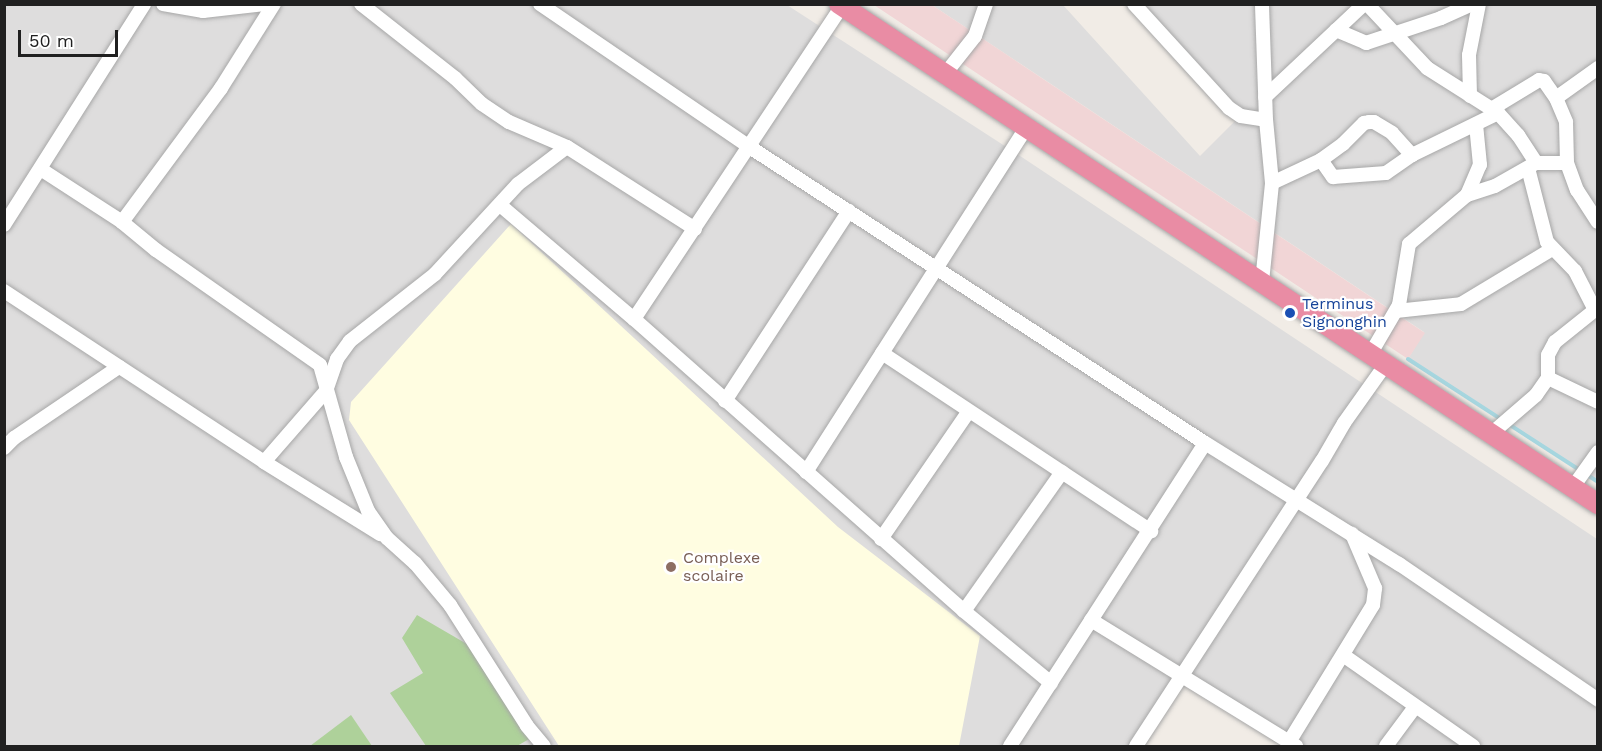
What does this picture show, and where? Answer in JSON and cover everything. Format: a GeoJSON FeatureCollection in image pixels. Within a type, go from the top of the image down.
{"type":"FeatureCollection","features":[{"type":"Feature","properties":{"kind":"highway"},"geometry":{"type":"LineString","coordinates":[[841,5],[1025,129],[1379,358],[1598,504]]}},
{"type":"Feature","properties":{"kind":"street"},"geometry":{"type":"LineString","coordinates":[[4,225],[42,170],[144,4]]}},
{"type":"Feature","properties":{"kind":"street"},"geometry":{"type":"LineString","coordinates":[[163,4],[203,11],[265,4]]}},
{"type":"Feature","properties":{"kind":"street"},"geometry":{"type":"LineString","coordinates":[[122,222],[221,88],[274,4]]}},
{"type":"Feature","properties":{"kind":"street"},"geometry":{"type":"LineString","coordinates":[[361,4],[455,78],[482,104],[509,122],[567,147],[695,229]]}},
{"type":"Feature","properties":{"kind":"street"},"geometry":{"type":"LineString","coordinates":[[540,4],[748,146],[1205,442],[1352,534],[1598,700]]}},
{"type":"Feature","properties":{"kind":"street"},"geometry":{"type":"LineString","coordinates":[[945,74],[975,36],[986,4]]}},
{"type":"Feature","properties":{"kind":"street"},"geometry":{"type":"LineString","coordinates":[[1134,4],[1229,108],[1241,116],[1266,120]]}},
{"type":"Feature","properties":{"kind":"street"},"geometry":{"type":"LineString","coordinates":[[1262,4],[1266,120],[1272,183],[1262,282]]}},
{"type":"Feature","properties":{"kind":"street"},"geometry":{"type":"LineString","coordinates":[[1265,98],[1366,4],[1427,68],[1495,110],[1518,135],[1532,166],[1545,237],[1552,249],[1575,272],[1595,310],[1578,321],[1550,349],[1548,378],[1536,395],[1492,433]]}},
{"type":"Feature","properties":{"kind":"street"},"geometry":{"type":"LineString","coordinates":[[634,319],[841,5]]}},
{"type":"Feature","properties":{"kind":"street"},"geometry":{"type":"LineString","coordinates":[[1336,30],[1366,43],[1471,5],[1470,96]]}},
{"type":"Feature","properties":{"kind":"street"},"geometry":{"type":"LineString","coordinates":[[1556,98],[1598,68]]}},
{"type":"Feature","properties":{"kind":"street"},"geometry":{"type":"LineString","coordinates":[[1321,160],[1333,177],[1386,173],[1412,154],[1476,124],[1539,80],[1544,81],[1556,98],[1568,134],[1566,163],[1578,190],[1598,222]]}},
{"type":"Feature","properties":{"kind":"street"},"geometry":{"type":"LineString","coordinates":[[1272,183],[1321,160],[1343,144],[1364,123],[1374,123],[1392,133],[1412,154]]}},
{"type":"Feature","properties":{"kind":"street"},"geometry":{"type":"LineString","coordinates":[[1467,195],[1480,165],[1476,124]]}},
{"type":"Feature","properties":{"kind":"street"},"geometry":{"type":"LineString","coordinates":[[806,472],[1025,129]]}},
{"type":"Feature","properties":{"kind":"street"},"geometry":{"type":"LineString","coordinates":[[264,462],[326,391],[337,359],[350,341],[435,274],[518,184],[567,147]]}},
{"type":"Feature","properties":{"kind":"street"},"geometry":{"type":"LineString","coordinates":[[1136,747],[1297,500],[1344,423],[1379,358],[1396,312],[1409,244],[1467,195],[1494,186],[1532,166],[1566,163]]}},
{"type":"Feature","properties":{"kind":"street"},"geometry":{"type":"LineString","coordinates":[[42,170],[122,222],[156,250],[320,365],[326,378],[326,391],[356,483],[368,511],[387,538]]}},
{"type":"Feature","properties":{"kind":"street"},"geometry":{"type":"LineString","coordinates":[[500,205],[634,319],[964,611],[1052,683]]}},
{"type":"Feature","properties":{"kind":"street"},"geometry":{"type":"LineString","coordinates":[[725,401],[849,211]]}},
{"type":"Feature","properties":{"kind":"street"},"geometry":{"type":"LineString","coordinates":[[1396,312],[1461,304],[1552,249]]}},
{"type":"Feature","properties":{"kind":"street"},"geometry":{"type":"LineString","coordinates":[[4,291],[264,462],[387,538],[415,563],[450,605],[527,726],[544,747]]}},
{"type":"Feature","properties":{"kind":"street"},"geometry":{"type":"LineString","coordinates":[[882,353],[1151,531]]}},
{"type":"Feature","properties":{"kind":"street"},"geometry":{"type":"LineString","coordinates":[[8,439],[119,367]]}},
{"type":"Feature","properties":{"kind":"street"},"geometry":{"type":"LineString","coordinates":[[1548,378],[1598,402]]}},
{"type":"Feature","properties":{"kind":"street"},"geometry":{"type":"LineString","coordinates":[[881,539],[969,411]]}},
{"type":"Feature","properties":{"kind":"street"},"geometry":{"type":"LineString","coordinates":[[1010,747],[1151,531],[1205,442]]}},
{"type":"Feature","properties":{"kind":"street"},"geometry":{"type":"LineString","coordinates":[[1573,487],[1598,452]]}},
{"type":"Feature","properties":{"kind":"street"},"geometry":{"type":"LineString","coordinates":[[964,611],[1062,472]]}},
{"type":"Feature","properties":{"kind":"street"},"geometry":{"type":"LineString","coordinates":[[1091,621],[1183,675],[1292,744],[1376,597],[1376,588],[1352,534]]}},
{"type":"Feature","properties":{"kind":"street"},"geometry":{"type":"LineString","coordinates":[[1343,655],[1473,747]]}},
{"type":"Feature","properties":{"kind":"street"},"geometry":{"type":"LineString","coordinates":[[1386,747],[1415,707]]}},
{"type":"Feature","properties":{"kind":"shaded area"},"geometry":{"type":"Polygon","coordinates":[[[4,5],[787,5],[1011,150],[1597,539],[1597,746],[1287,746],[1185,679],[1140,746],[5,746],[4,5]]]}},
{"type":"Feature","properties":{"kind":"shaded area"},"geometry":{"type":"Polygon","coordinates":[[[874,5],[932,5],[1425,333],[1408,359],[874,5]]]}},
{"type":"Feature","properties":{"kind":"shaded area"},"geometry":{"type":"Polygon","coordinates":[[[932,5],[1063,5],[1200,156],[1237,119],[1130,5],[1597,5],[1597,482],[1408,359],[1424,332],[932,5]]]}},
{"type":"Feature","properties":{"kind":"shaded area"},"geometry":{"type":"Polygon","coordinates":[[[511,224],[838,527],[980,636],[959,746],[559,746],[349,420],[351,402],[511,224]]]}},
{"type":"Feature","properties":{"kind":"green space"},"geometry":{"type":"Polygon","coordinates":[[[417,615],[484,654],[536,735],[517,746],[426,746],[390,693],[423,673],[402,638],[417,615]]]}},
{"type":"Feature","properties":{"kind":"green space"},"geometry":{"type":"Polygon","coordinates":[[[351,715],[372,746],[310,746],[351,715]]]}},
{"type":"Feature","properties":{"kind":"waterway"},"geometry":{"type":"LineString","coordinates":[[1408,359],[1598,482]]}},
{"type":"Feature","properties":{"kind":"place","name":"Terminus Signonghin"},"geometry":{"type":"Point","coordinates":[1290,313]}},
{"type":"Feature","properties":{"kind":"place","name":"Complexe scolaire"},"geometry":{"type":"Point","coordinates":[671,567]}}]}
